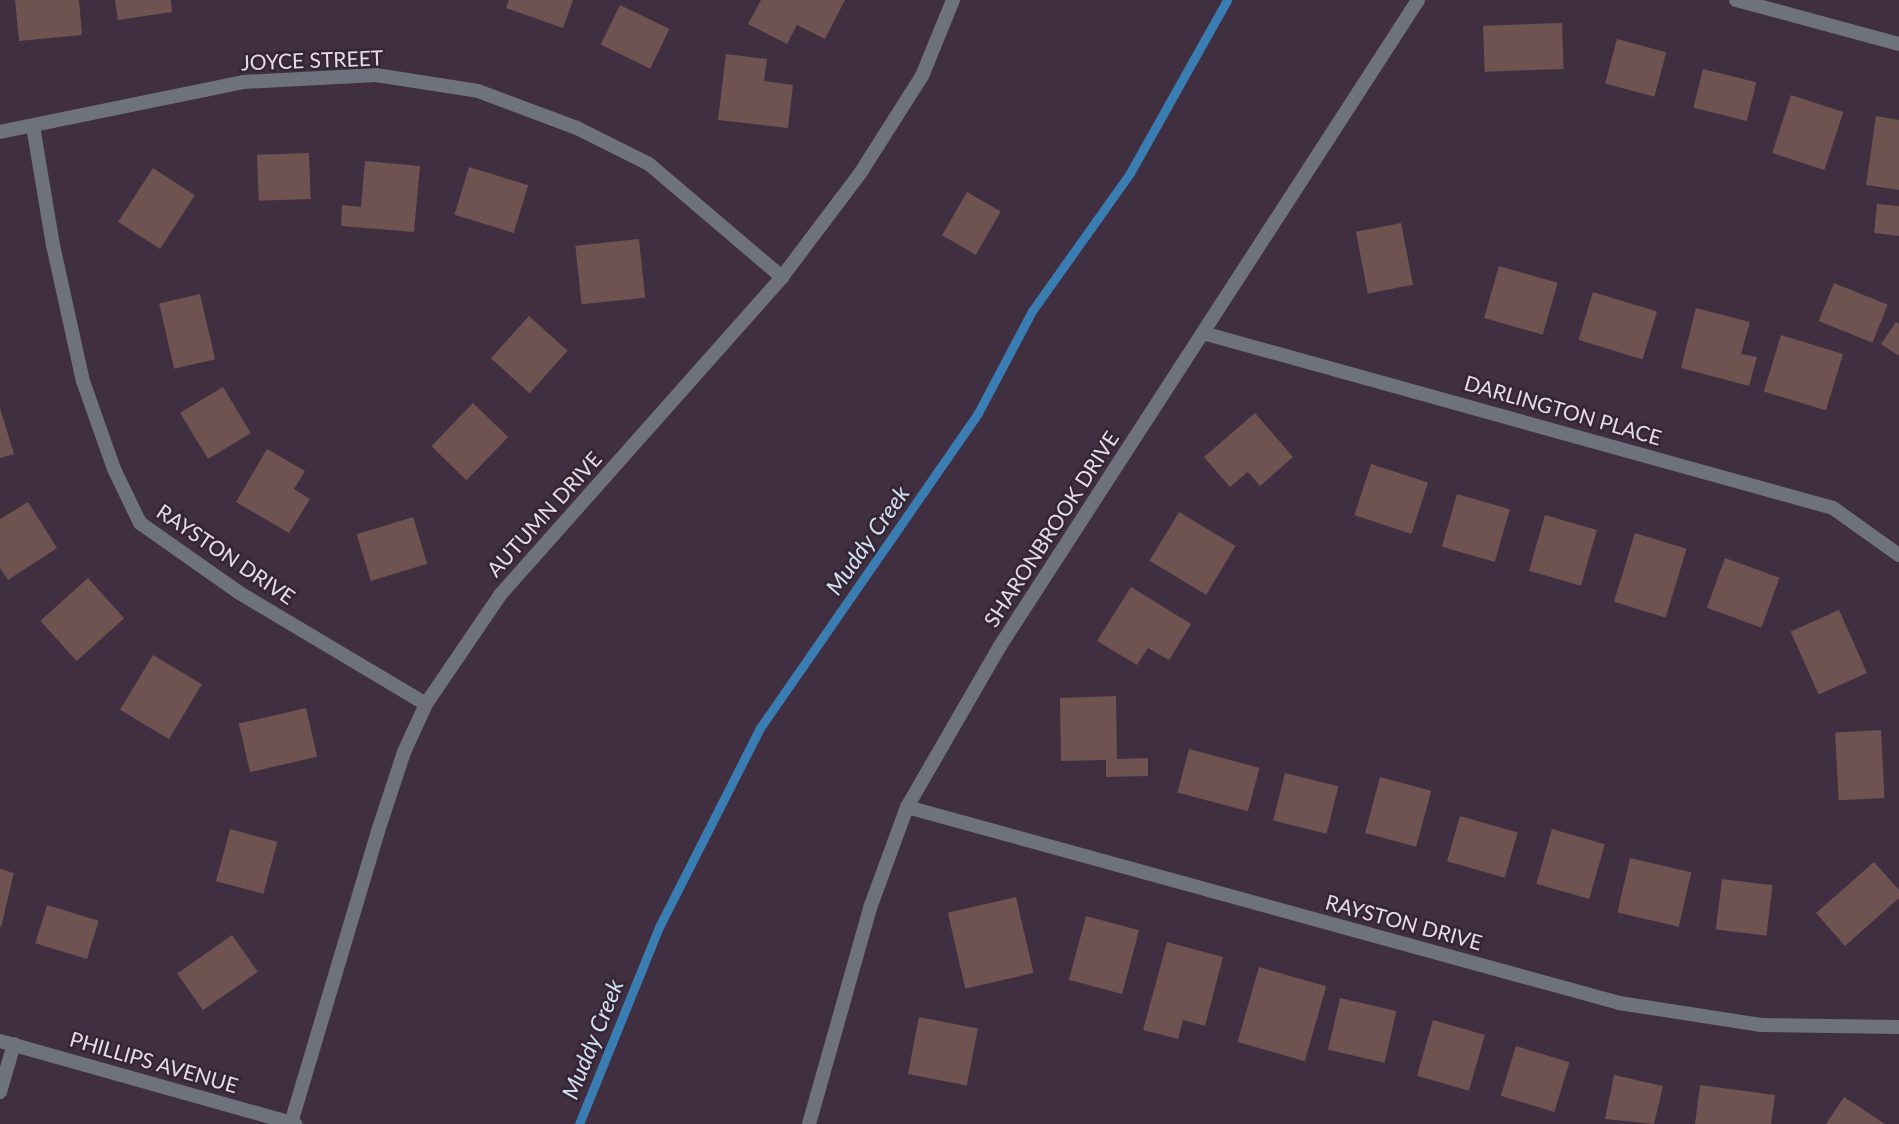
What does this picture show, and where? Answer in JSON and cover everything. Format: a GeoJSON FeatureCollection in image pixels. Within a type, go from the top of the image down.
{"type":"FeatureCollection","features":[{"type":"Feature","properties":{"kind":"street","name":"AUTUMN DRIVE"},"geometry":{"type":"LineString","coordinates":[[293,1123],[380,825],[404,752],[426,704],[500,595],[782,277],[860,172],[922,76],[953,0]]}},
{"type":"Feature","properties":{"kind":"street","name":"SHARONBROOK DRIVE"},"geometry":{"type":"LineString","coordinates":[[809,1124],[870,908],[907,807],[1000,646],[1418,0]]}},
{"type":"Feature","properties":{"kind":"street"},"geometry":{"type":"LineString","coordinates":[[1736,0],[1899,44]]}},
{"type":"Feature","properties":{"kind":"street","name":"JOYCE STREET"},"geometry":{"type":"LineString","coordinates":[[0,132],[243,82],[376,75],[478,91],[577,128],[649,164],[782,277]]}},
{"type":"Feature","properties":{"kind":"street","name":"RAYSTON DRIVE"},"geometry":{"type":"LineString","coordinates":[[33,126],[53,245],[83,381],[114,469],[140,523],[239,592],[426,704]]}},
{"type":"Feature","properties":{"kind":"street","name":"DARLINGTON PLACE"},"geometry":{"type":"LineString","coordinates":[[1203,333],[1833,508],[1899,555]]}},
{"type":"Feature","properties":{"kind":"street","name":"RAYSTON DRIVE"},"geometry":{"type":"LineString","coordinates":[[907,807],[1619,1003],[1761,1025],[1899,1027]]}},
{"type":"Feature","properties":{"kind":"street"},"geometry":{"type":"LineString","coordinates":[[0,1092],[7,1042]]}},
{"type":"Feature","properties":{"kind":"street","name":"PHILLIPS AVENUE"},"geometry":{"type":"LineString","coordinates":[[7,1042],[293,1123]]}},
{"type":"Feature","properties":{"kind":"building"},"geometry":{"type":"Polygon","coordinates":[[[15,0],[79,0],[82,35],[19,41],[15,0]]]}},
{"type":"Feature","properties":{"kind":"building"},"geometry":{"type":"Polygon","coordinates":[[[115,0],[171,0],[172,12],[118,20],[115,0]]]}},
{"type":"Feature","properties":{"kind":"building"},"geometry":{"type":"Polygon","coordinates":[[[509,0],[573,0],[563,28],[506,8],[509,0]]]}},
{"type":"Feature","properties":{"kind":"building"},"geometry":{"type":"Polygon","coordinates":[[[761,0],[845,0],[825,39],[797,25],[787,44],[748,24],[761,0]]]}},
{"type":"Feature","properties":{"kind":"building"},"geometry":{"type":"Polygon","coordinates":[[[620,5],[669,29],[650,69],[601,45],[620,5]]]}},
{"type":"Feature","properties":{"kind":"building"},"geometry":{"type":"Polygon","coordinates":[[[1562,23],[1564,69],[1485,72],[1483,26],[1562,23]]]}},
{"type":"Feature","properties":{"kind":"building"},"geometry":{"type":"Polygon","coordinates":[[[1617,39],[1666,52],[1654,97],[1605,83],[1617,39]]]}},
{"type":"Feature","properties":{"kind":"building"},"geometry":{"type":"Polygon","coordinates":[[[726,54],[767,59],[764,81],[793,85],[788,128],[718,120],[726,54]]]}},
{"type":"Feature","properties":{"kind":"building"},"geometry":{"type":"Polygon","coordinates":[[[1703,69],[1756,82],[1747,121],[1693,108],[1703,69]]]}},
{"type":"Feature","properties":{"kind":"building"},"geometry":{"type":"Polygon","coordinates":[[[1791,95],[1843,112],[1824,170],[1772,153],[1791,95]]]}},
{"type":"Feature","properties":{"kind":"building"},"geometry":{"type":"Polygon","coordinates":[[[1876,116],[1899,120],[1899,190],[1866,185],[1876,116]]]}},
{"type":"Feature","properties":{"kind":"building"},"geometry":{"type":"Polygon","coordinates":[[[309,153],[311,199],[259,201],[257,155],[309,153]]]}},
{"type":"Feature","properties":{"kind":"building"},"geometry":{"type":"Polygon","coordinates":[[[365,161],[420,166],[414,232],[341,226],[342,205],[361,207],[365,161]]]}},
{"type":"Feature","properties":{"kind":"building"},"geometry":{"type":"Polygon","coordinates":[[[469,167],[528,185],[514,233],[454,215],[469,167]]]}},
{"type":"Feature","properties":{"kind":"building"},"geometry":{"type":"Polygon","coordinates":[[[153,168],[195,195],[160,249],[118,222],[153,168]]]}},
{"type":"Feature","properties":{"kind":"building"},"geometry":{"type":"Polygon","coordinates":[[[967,192],[1001,212],[976,255],[942,235],[967,192]]]}},
{"type":"Feature","properties":{"kind":"building"},"geometry":{"type":"Polygon","coordinates":[[[1877,204],[1899,206],[1899,236],[1874,233],[1877,204]]]}},
{"type":"Feature","properties":{"kind":"building"},"geometry":{"type":"Polygon","coordinates":[[[1401,223],[1413,285],[1368,294],[1356,232],[1401,223]]]}},
{"type":"Feature","properties":{"kind":"building"},"geometry":{"type":"Polygon","coordinates":[[[639,239],[645,298],[582,304],[575,246],[639,239]]]}},
{"type":"Feature","properties":{"kind":"building"},"geometry":{"type":"Polygon","coordinates":[[[1499,266],[1558,283],[1543,335],[1484,318],[1499,266]]]}},
{"type":"Feature","properties":{"kind":"building"},"geometry":{"type":"Polygon","coordinates":[[[1834,283],[1888,305],[1872,343],[1819,321],[1834,283]]]}},
{"type":"Feature","properties":{"kind":"building"},"geometry":{"type":"Polygon","coordinates":[[[1593,292],[1657,312],[1642,359],[1578,340],[1593,292]]]}},
{"type":"Feature","properties":{"kind":"building"},"geometry":{"type":"Polygon","coordinates":[[[200,294],[215,359],[174,369],[159,303],[200,294]]]}},
{"type":"Feature","properties":{"kind":"building"},"geometry":{"type":"Polygon","coordinates":[[[1696,308],[1750,322],[1741,354],[1757,357],[1749,386],[1681,368],[1696,308]]]}},
{"type":"Feature","properties":{"kind":"building"},"geometry":{"type":"Polygon","coordinates":[[[529,316],[568,351],[530,393],[491,358],[529,316]]]}},
{"type":"Feature","properties":{"kind":"building"},"geometry":{"type":"Polygon","coordinates":[[[1896,322],[1899,324],[1899,356],[1881,344],[1896,322]]]}},
{"type":"Feature","properties":{"kind":"building"},"geometry":{"type":"Polygon","coordinates":[[[1781,335],[1843,354],[1826,410],[1764,391],[1781,335]]]}},
{"type":"Feature","properties":{"kind":"building"},"geometry":{"type":"Polygon","coordinates":[[[223,387],[251,433],[208,459],[180,413],[223,387]]]}},
{"type":"Feature","properties":{"kind":"building"},"geometry":{"type":"Polygon","coordinates":[[[473,403],[508,437],[467,480],[431,446],[473,403]]]}},
{"type":"Feature","properties":{"kind":"building"},"geometry":{"type":"Polygon","coordinates":[[[0,408],[14,454],[0,458],[0,408]]]}},
{"type":"Feature","properties":{"kind":"building"},"geometry":{"type":"Polygon","coordinates":[[[1255,413],[1293,457],[1260,486],[1248,472],[1230,487],[1204,457],[1255,413]]]}},
{"type":"Feature","properties":{"kind":"building"},"geometry":{"type":"Polygon","coordinates":[[[267,449],[305,471],[294,489],[310,499],[289,533],[236,502],[267,449]]]}},
{"type":"Feature","properties":{"kind":"building"},"geometry":{"type":"Polygon","coordinates":[[[1371,464],[1428,483],[1411,534],[1354,515],[1371,464]]]}},
{"type":"Feature","properties":{"kind":"building"},"geometry":{"type":"Polygon","coordinates":[[[1457,494],[1510,509],[1495,562],[1442,547],[1457,494]]]}},
{"type":"Feature","properties":{"kind":"building"},"geometry":{"type":"Polygon","coordinates":[[[28,502],[57,548],[8,580],[0,568],[0,519],[28,502]]]}},
{"type":"Feature","properties":{"kind":"building"},"geometry":{"type":"Polygon","coordinates":[[[1179,512],[1236,546],[1206,595],[1150,561],[1179,512]]]}},
{"type":"Feature","properties":{"kind":"building"},"geometry":{"type":"Polygon","coordinates":[[[1545,515],[1597,530],[1581,586],[1529,571],[1545,515]]]}},
{"type":"Feature","properties":{"kind":"building"},"geometry":{"type":"Polygon","coordinates":[[[413,517],[427,564],[371,581],[357,534],[413,517]]]}},
{"type":"Feature","properties":{"kind":"building"},"geometry":{"type":"Polygon","coordinates":[[[1635,533],[1687,549],[1666,618],[1614,602],[1635,533]]]}},
{"type":"Feature","properties":{"kind":"building"},"geometry":{"type":"Polygon","coordinates":[[[1725,558],[1780,578],[1761,628],[1707,608],[1725,558]]]}},
{"type":"Feature","properties":{"kind":"building"},"geometry":{"type":"Polygon","coordinates":[[[88,578],[124,618],[77,661],[40,621],[88,578]]]}},
{"type":"Feature","properties":{"kind":"building"},"geometry":{"type":"Polygon","coordinates":[[[1131,587],[1191,624],[1169,660],[1148,648],[1137,665],[1097,641],[1131,587]]]}},
{"type":"Feature","properties":{"kind":"building"},"geometry":{"type":"Polygon","coordinates":[[[1839,610],[1867,673],[1819,695],[1791,632],[1839,610]]]}},
{"type":"Feature","properties":{"kind":"building"},"geometry":{"type":"Polygon","coordinates":[[[153,655],[202,684],[169,739],[120,710],[153,655]]]}},
{"type":"Feature","properties":{"kind":"building"},"geometry":{"type":"Polygon","coordinates":[[[1116,696],[1117,759],[1148,758],[1148,776],[1106,777],[1106,760],[1061,761],[1060,698],[1116,696]]]}},
{"type":"Feature","properties":{"kind":"building"},"geometry":{"type":"Polygon","coordinates":[[[306,708],[317,757],[250,772],[239,724],[306,708]]]}},
{"type":"Feature","properties":{"kind":"building"},"geometry":{"type":"Polygon","coordinates":[[[1881,730],[1885,798],[1839,800],[1835,732],[1881,730]]]}},
{"type":"Feature","properties":{"kind":"building"},"geometry":{"type":"Polygon","coordinates":[[[1189,749],[1260,768],[1248,811],[1177,792],[1189,749]]]}},
{"type":"Feature","properties":{"kind":"building"},"geometry":{"type":"Polygon","coordinates":[[[1285,773],[1338,786],[1327,834],[1273,821],[1285,773]]]}},
{"type":"Feature","properties":{"kind":"building"},"geometry":{"type":"Polygon","coordinates":[[[1380,777],[1431,791],[1416,847],[1365,833],[1380,777]]]}},
{"type":"Feature","properties":{"kind":"building"},"geometry":{"type":"Polygon","coordinates":[[[1460,816],[1518,833],[1505,878],[1447,861],[1460,816]]]}},
{"type":"Feature","properties":{"kind":"building"},"geometry":{"type":"Polygon","coordinates":[[[230,829],[277,842],[263,894],[216,881],[230,829]]]}},
{"type":"Feature","properties":{"kind":"building"},"geometry":{"type":"Polygon","coordinates":[[[1552,829],[1605,844],[1589,899],[1536,884],[1552,829]]]}},
{"type":"Feature","properties":{"kind":"building"},"geometry":{"type":"Polygon","coordinates":[[[1630,858],[1691,872],[1679,927],[1617,913],[1630,858]]]}},
{"type":"Feature","properties":{"kind":"building"},"geometry":{"type":"Polygon","coordinates":[[[1874,862],[1899,890],[1899,898],[1845,946],[1816,913],[1874,862]]]}},
{"type":"Feature","properties":{"kind":"building"},"geometry":{"type":"Polygon","coordinates":[[[0,869],[14,873],[1,927],[0,926],[0,869]]]}},
{"type":"Feature","properties":{"kind":"building"},"geometry":{"type":"Polygon","coordinates":[[[1722,879],[1773,885],[1766,936],[1716,930],[1722,879]]]}},
{"type":"Feature","properties":{"kind":"building"},"geometry":{"type":"Polygon","coordinates":[[[1016,897],[1034,973],[965,989],[948,913],[1016,897]]]}},
{"type":"Feature","properties":{"kind":"building"},"geometry":{"type":"Polygon","coordinates":[[[47,905],[99,921],[87,959],[35,943],[47,905]]]}},
{"type":"Feature","properties":{"kind":"building"},"geometry":{"type":"Polygon","coordinates":[[[1086,916],[1139,930],[1122,994],[1069,980],[1086,916]]]}},
{"type":"Feature","properties":{"kind":"building"},"geometry":{"type":"Polygon","coordinates":[[[232,935],[258,972],[203,1010],[177,973],[232,935]]]}},
{"type":"Feature","properties":{"kind":"building"},"geometry":{"type":"Polygon","coordinates":[[[1167,942],[1223,957],[1205,1026],[1183,1020],[1178,1039],[1143,1030],[1167,942]]]}},
{"type":"Feature","properties":{"kind":"building"},"geometry":{"type":"Polygon","coordinates":[[[1259,967],[1326,986],[1305,1061],[1238,1042],[1259,967]]]}},
{"type":"Feature","properties":{"kind":"building"},"geometry":{"type":"Polygon","coordinates":[[[1340,998],[1397,1011],[1385,1063],[1328,1050],[1340,998]]]}},
{"type":"Feature","properties":{"kind":"building"},"geometry":{"type":"Polygon","coordinates":[[[919,1017],[978,1028],[967,1085],[908,1074],[919,1017]]]}},
{"type":"Feature","properties":{"kind":"building"},"geometry":{"type":"Polygon","coordinates":[[[1433,1020],[1485,1035],[1469,1091],[1417,1076],[1433,1020]]]}},
{"type":"Feature","properties":{"kind":"building"},"geometry":{"type":"Polygon","coordinates":[[[1516,1046],[1570,1062],[1554,1112],[1501,1096],[1516,1046]]]}},
{"type":"Feature","properties":{"kind":"building"},"geometry":{"type":"Polygon","coordinates":[[[1614,1075],[1663,1086],[1654,1124],[1605,1119],[1614,1075]]]}},
{"type":"Feature","properties":{"kind":"building"},"geometry":{"type":"Polygon","coordinates":[[[1700,1085],[1775,1095],[1771,1124],[1695,1124],[1700,1085]]]}},
{"type":"Feature","properties":{"kind":"building"},"geometry":{"type":"Polygon","coordinates":[[[1844,1097],[1885,1124],[1826,1124],[1844,1097]]]}},
{"type":"Feature","properties":{"kind":"waterway","name":"Muddy Creek"},"geometry":{"type":"LineString","coordinates":[[579,1124],[659,927],[760,728],[978,413],[1032,311],[1130,173],[1227,0]]}}]}
